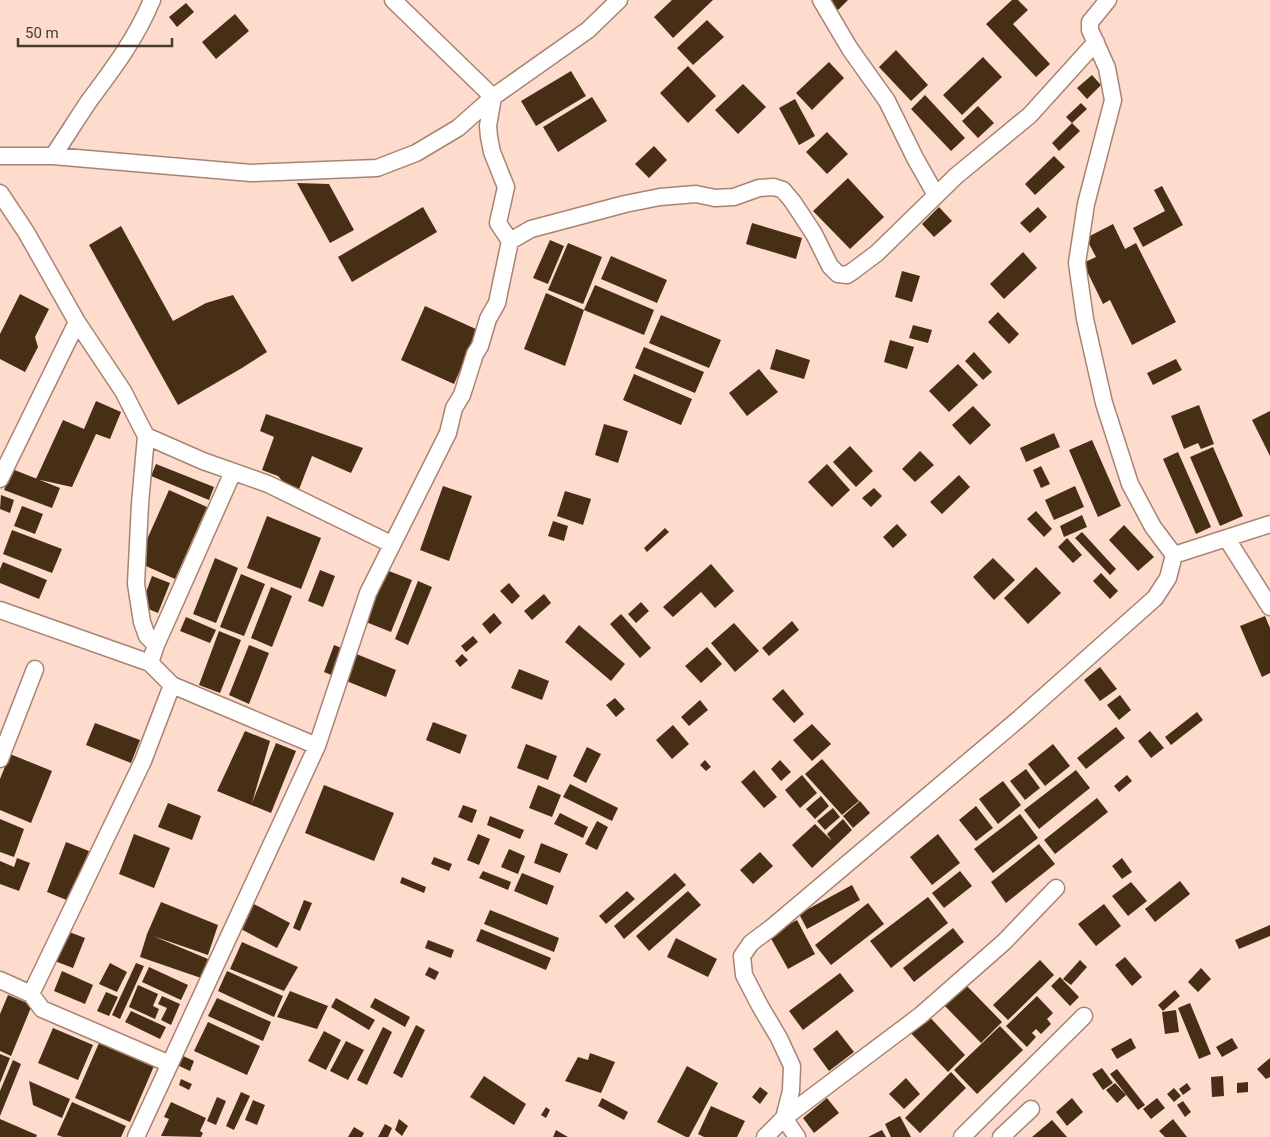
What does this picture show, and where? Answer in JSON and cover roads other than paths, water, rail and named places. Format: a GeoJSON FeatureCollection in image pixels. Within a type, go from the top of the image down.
{"type":"FeatureCollection","features":[{"type":"Feature","properties":{"kind":"street"},"geometry":{"type":"LineString","coordinates":[[53,156],[88,103],[114,69],[146,16],[152,0]]}},
{"type":"Feature","properties":{"kind":"street"},"geometry":{"type":"LineString","coordinates":[[393,0],[493,98]]}},
{"type":"Feature","properties":{"kind":"street"},"geometry":{"type":"LineString","coordinates":[[0,156],[53,156],[250,173],[377,168],[416,153],[458,128],[493,98],[588,30],[619,0]]}},
{"type":"Feature","properties":{"kind":"street"},"geometry":{"type":"LineString","coordinates":[[821,0],[850,49],[886,101],[936,195]]}},
{"type":"Feature","properties":{"kind":"street"},"geometry":{"type":"LineString","coordinates":[[1108,0],[1090,22],[1090,30],[1107,68],[1113,100],[1086,204],[1077,264],[1084,319],[1104,403],[1130,484],[1152,527],[1174,555]]}},
{"type":"Feature","properties":{"kind":"street"},"geometry":{"type":"LineString","coordinates":[[510,241],[531,229],[625,204],[660,197],[696,194],[715,198],[734,197],[759,188],[774,187],[783,190],[793,202],[814,234],[830,266],[838,274],[847,274],[877,253],[956,176],[1030,115],[1096,42]]}},
{"type":"Feature","properties":{"kind":"street"},"geometry":{"type":"LineString","coordinates":[[136,1137],[317,746],[368,593],[448,433],[454,408],[462,395],[488,319],[497,303],[510,241],[498,224],[506,187],[492,152],[489,137],[488,126],[493,98]]}},
{"type":"Feature","properties":{"kind":"street"},"geometry":{"type":"LineString","coordinates":[[0,192],[26,232],[77,322],[124,391],[146,436],[136,584],[142,622],[147,636],[156,645]]}},
{"type":"Feature","properties":{"kind":"street"},"geometry":{"type":"LineString","coordinates":[[0,479],[77,322]]}},
{"type":"Feature","properties":{"kind":"street"},"geometry":{"type":"LineString","coordinates":[[146,436],[203,461],[268,484],[391,544]]}},
{"type":"Feature","properties":{"kind":"street"},"geometry":{"type":"LineString","coordinates":[[150,663],[156,645],[234,472]]}},
{"type":"Feature","properties":{"kind":"street"},"geometry":{"type":"LineString","coordinates":[[1174,555],[1270,524]]}},
{"type":"Feature","properties":{"kind":"street"},"geometry":{"type":"LineString","coordinates":[[1226,539],[1270,607]]}},
{"type":"Feature","properties":{"kind":"street"},"geometry":{"type":"LineString","coordinates":[[797,1137],[784,1118],[790,1091],[792,1066],[779,1038],[744,975],[742,956],[751,943],[1020,718],[1155,598],[1168,578],[1174,555]]}},
{"type":"Feature","properties":{"kind":"street"},"geometry":{"type":"LineString","coordinates":[[0,610],[150,663],[172,685],[317,746]]}},
{"type":"Feature","properties":{"kind":"street"},"geometry":{"type":"LineString","coordinates":[[0,759],[36,669]]}},
{"type":"Feature","properties":{"kind":"street"},"geometry":{"type":"LineString","coordinates":[[31,994],[143,761],[172,685]]}},
{"type":"Feature","properties":{"kind":"street"},"geometry":{"type":"LineString","coordinates":[[765,1137],[784,1118],[921,1015],[1004,942],[1056,888]]}},
{"type":"Feature","properties":{"kind":"street"},"geometry":{"type":"LineString","coordinates":[[0,980],[31,994],[42,1009],[170,1064]]}},
{"type":"Feature","properties":{"kind":"street"},"geometry":{"type":"LineString","coordinates":[[962,1137],[1084,1016]]}},
{"type":"Feature","properties":{"kind":"street"},"geometry":{"type":"LineString","coordinates":[[1001,1137],[1031,1109]]}}]}
